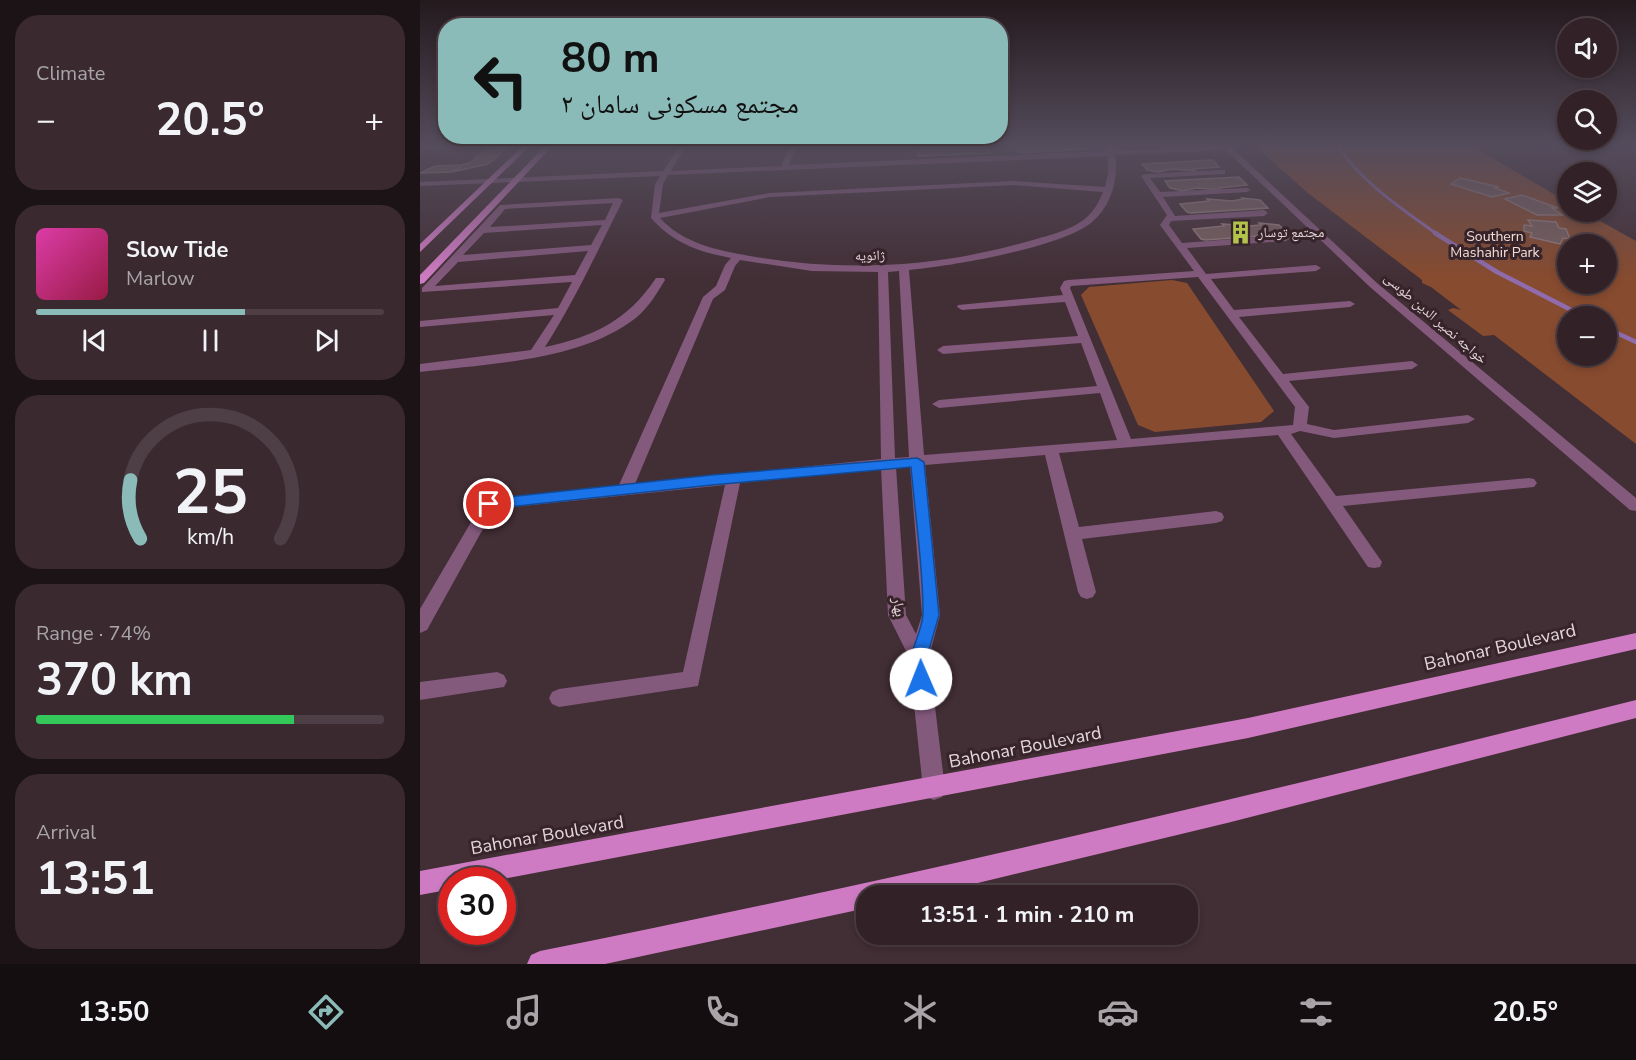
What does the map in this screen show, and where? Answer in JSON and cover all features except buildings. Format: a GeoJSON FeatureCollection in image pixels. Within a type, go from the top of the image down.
{"type":"FeatureCollection","features":[{"type":"Feature","properties":{"kind":"main road"},"geometry":{"type":"LineString","coordinates":[[420,249],[483,189]]}},
{"type":"Feature","properties":{"kind":"main road"},"geometry":{"type":"LineString","coordinates":[[420,281],[509,189]]}},
{"type":"Feature","properties":{"kind":"main road","name":"Bahonar Boulevard"},"geometry":{"type":"LineString","coordinates":[[420,883],[934,789],[1248,728],[1636,641]]}},
{"type":"Feature","properties":{"kind":"main road"},"geometry":{"type":"LineString","coordinates":[[540,964],[725,928],[1283,799],[1636,709]]}},
{"type":"Feature","properties":{"kind":"street"},"geometry":{"type":"LineString","coordinates":[[657,189],[654,216],[770,195],[892,189]]}},
{"type":"Feature","properties":{"kind":"street"},"geometry":{"type":"LineString","coordinates":[[1095,189],[1109,190]]}},
{"type":"Feature","properties":{"kind":"street"},"geometry":{"type":"LineString","coordinates":[[1154,189],[1171,215],[1164,225],[1302,407],[1300,426]]}},
{"type":"Feature","properties":{"kind":"street","name":"خواجه نصیر الدین طوسی"},"geometry":{"type":"LineString","coordinates":[[1272,189],[1434,338],[1636,506]]}},
{"type":"Feature","properties":{"kind":"street","name":"ژانویه"},"geometry":{"type":"LineString","coordinates":[[654,216],[664,229],[679,240],[701,249],[768,263],[822,269],[883,269],[1004,251],[1054,236],[1090,219],[1109,190]]}},
{"type":"Feature","properties":{"kind":"street"},"geometry":{"type":"LineString","coordinates":[[1158,195],[1247,190]]}},
{"type":"Feature","properties":{"kind":"street"},"geometry":{"type":"LineString","coordinates":[[536,353],[562,311],[579,278],[594,248],[619,200],[503,207],[426,290],[579,278]]}},
{"type":"Feature","properties":{"kind":"street"},"geometry":{"type":"LineString","coordinates":[[1168,219],[1264,213]]}},
{"type":"Feature","properties":{"kind":"street"},"geometry":{"type":"LineString","coordinates":[[482,230],[608,222]]}},
{"type":"Feature","properties":{"kind":"street"},"geometry":{"type":"LineString","coordinates":[[1179,246],[1286,238]]}},
{"type":"Feature","properties":{"kind":"street"},"geometry":{"type":"LineString","coordinates":[[455,259],[594,248]]}},
{"type":"Feature","properties":{"kind":"street"},"geometry":{"type":"LineString","coordinates":[[626,489],[708,297],[721,288],[730,265],[738,257]]}},
{"type":"Feature","properties":{"kind":"street","name":"بهار"},"geometry":{"type":"LineString","coordinates":[[904,267],[917,462],[931,615],[919,657]]}},
{"type":"Feature","properties":{"kind":"street"},"geometry":{"type":"LineString","coordinates":[[1126,444],[1106,389],[1083,339],[1065,288],[1068,283],[1317,268]]}},
{"type":"Feature","properties":{"kind":"street","name":"بهار"},"geometry":{"type":"LineString","coordinates":[[883,269],[888,463],[897,615],[919,657]]}},
{"type":"Feature","properties":{"kind":"street"},"geometry":{"type":"LineString","coordinates":[[420,368],[536,353],[568,345],[632,316],[660,280]]}},
{"type":"Feature","properties":{"kind":"street"},"geometry":{"type":"LineString","coordinates":[[962,306],[1069,298]]}},
{"type":"Feature","properties":{"kind":"street"},"geometry":{"type":"LineString","coordinates":[[1231,314],[1350,304]]}},
{"type":"Feature","properties":{"kind":"street"},"geometry":{"type":"LineString","coordinates":[[420,324],[562,311]]}},
{"type":"Feature","properties":{"kind":"street"},"geometry":{"type":"LineString","coordinates":[[943,350],[1083,339]]}},
{"type":"Feature","properties":{"kind":"street"},"geometry":{"type":"LineString","coordinates":[[1279,378],[1412,365]]}},
{"type":"Feature","properties":{"kind":"street"},"geometry":{"type":"LineString","coordinates":[[939,404],[1106,389]]}},
{"type":"Feature","properties":{"kind":"street"},"geometry":{"type":"LineString","coordinates":[[420,625],[489,504],[888,463],[1282,431],[1300,426],[1334,434],[1468,419]]}},
{"type":"Feature","properties":{"kind":"street"},"geometry":{"type":"LineString","coordinates":[[1282,431],[1374,562]]}},
{"type":"Feature","properties":{"kind":"street"},"geometry":{"type":"LineString","coordinates":[[1051,451],[1088,592]]}},
{"type":"Feature","properties":{"kind":"street"},"geometry":{"type":"LineString","coordinates":[[559,698],[691,680],[734,478]]}},
{"type":"Feature","properties":{"kind":"street"},"geometry":{"type":"LineString","coordinates":[[1332,502],[1529,483]]}},
{"type":"Feature","properties":{"kind":"street"},"geometry":{"type":"LineString","coordinates":[[1072,534],[1216,517]]}},
{"type":"Feature","properties":{"kind":"street"},"geometry":{"type":"LineString","coordinates":[[919,657],[934,789]]}},
{"type":"Feature","properties":{"kind":"street"},"geometry":{"type":"LineString","coordinates":[[420,691],[497,681]]}},
{"type":"Feature","properties":{"kind":"green space","name":"Southern Mashahir Park"},"geometry":{"type":"Polygon","coordinates":[[[1303,189],[1545,189],[1557,196],[1557,222],[1602,222],[1636,241],[1636,444],[1494,335],[1483,336],[1448,310],[1453,308],[1461,310],[1431,287],[1422,283],[1422,280],[1303,189]]]}},
{"type":"Feature","properties":{"kind":"green space"},"geometry":{"type":"Polygon","coordinates":[[[1172,280],[1187,283],[1274,411],[1261,422],[1155,432],[1138,425],[1081,295],[1089,287],[1172,280]]]}},
{"type":"Feature","properties":{"kind":"waterway"},"geometry":{"type":"LineString","coordinates":[[1378,189],[1437,234]]}},
{"type":"Feature","properties":{"kind":"waterway"},"geometry":{"type":"LineString","coordinates":[[1435,233],[1497,272],[1563,306]]}},
{"type":"Feature","properties":{"kind":"waterway"},"geometry":{"type":"LineString","coordinates":[[1617,333],[1636,342]]}},
{"type":"Feature","properties":{"kind":"place","name":"مجتمع توسار"},"geometry":{"type":"Point","coordinates":[1240,232]}},
{"type":"Feature","properties":{"kind":"route"},"geometry":{"type":"LineString","coordinates":[[489,504],[712,480],[917,462],[931,615],[919,657],[921,679]]}}]}
